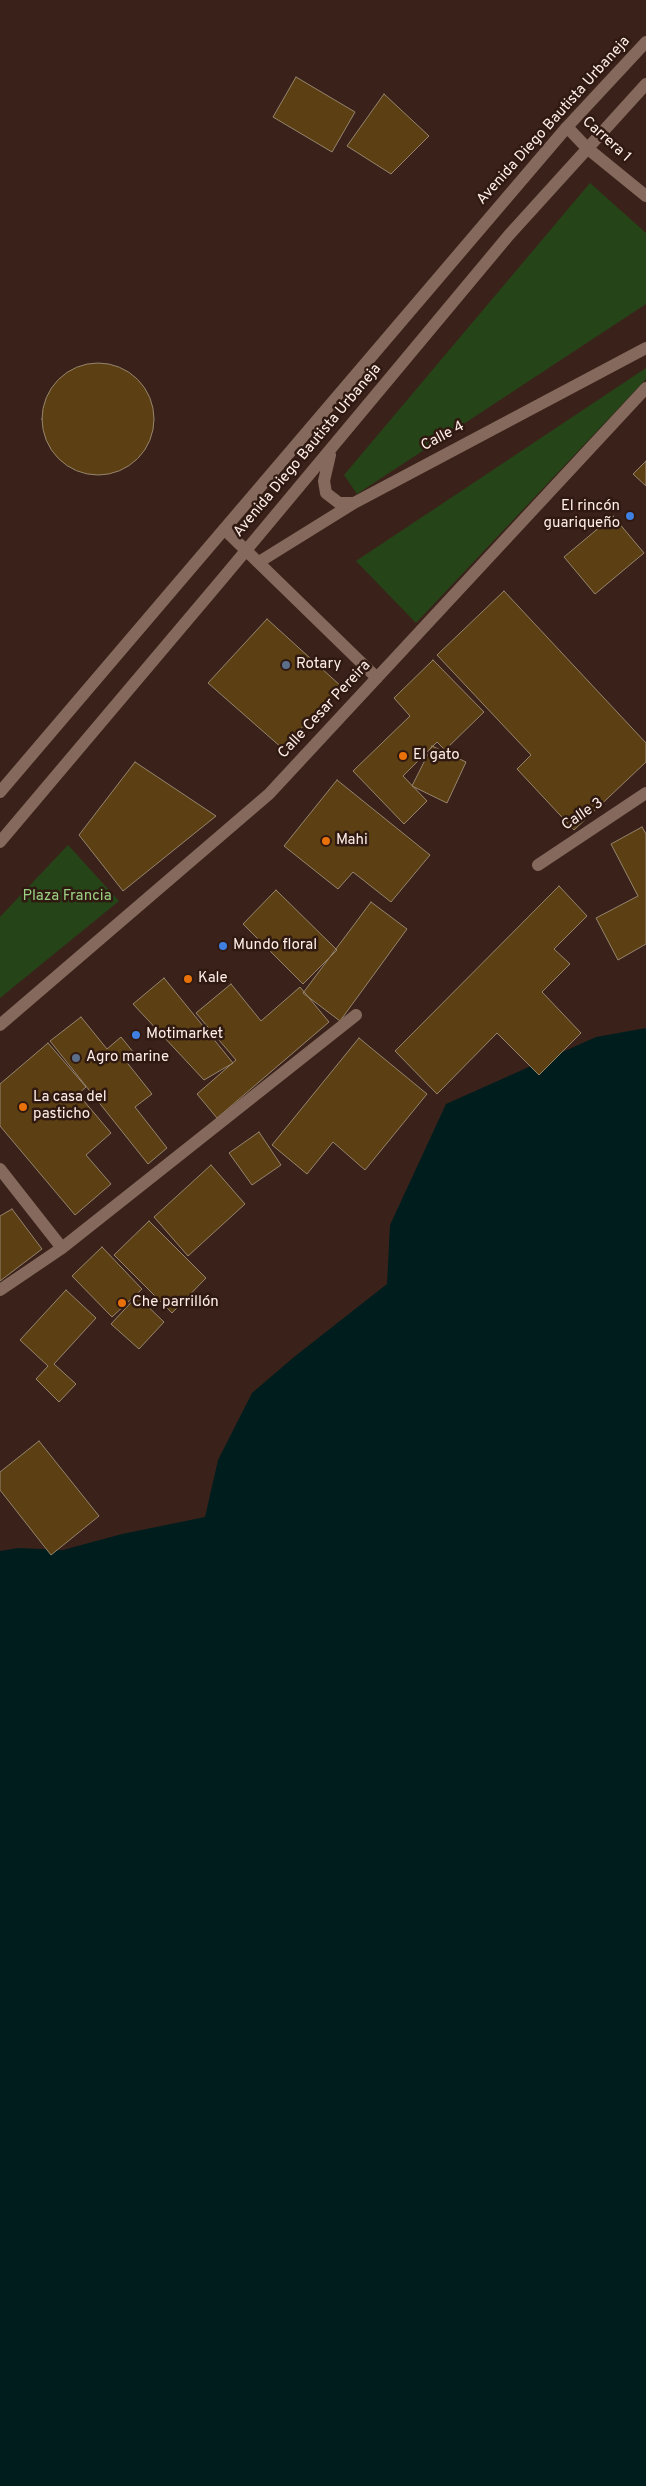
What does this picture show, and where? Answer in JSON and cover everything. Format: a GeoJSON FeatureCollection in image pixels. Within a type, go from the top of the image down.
{"type":"FeatureCollection","features":[{"type":"Feature","properties":{"kind":"street","name":"Avenida Diego Bautista Urbaneja"},"geometry":{"type":"LineString","coordinates":[[0,792],[567,127],[646,42]]}},
{"type":"Feature","properties":{"kind":"street","name":"Avenida Diego Bautista Urbaneja"},"geometry":{"type":"LineString","coordinates":[[0,842],[247,550],[509,234],[646,84]]}},
{"type":"Feature","properties":{"kind":"street","name":"Carrera 1"},"geometry":{"type":"LineString","coordinates":[[567,127],[587,148],[646,196]]}},
{"type":"Feature","properties":{"kind":"street","name":"Calle 4"},"geometry":{"type":"LineString","coordinates":[[259,562],[354,503],[646,348]]}},
{"type":"Feature","properties":{"kind":"street","name":"Calle Cesar Pereira"},"geometry":{"type":"LineString","coordinates":[[0,1025],[269,794],[646,388]]}},
{"type":"Feature","properties":{"kind":"street"},"geometry":{"type":"LineString","coordinates":[[333,446],[326,465],[324,481],[326,493],[339,503],[354,503]]}},
{"type":"Feature","properties":{"kind":"street"},"geometry":{"type":"LineString","coordinates":[[224,529],[377,678]]}},
{"type":"Feature","properties":{"kind":"street","name":"Calle 3"},"geometry":{"type":"LineString","coordinates":[[538,865],[646,793]]}},
{"type":"Feature","properties":{"kind":"street"},"geometry":{"type":"LineString","coordinates":[[0,1290],[62,1248],[356,1015]]}},
{"type":"Feature","properties":{"kind":"street"},"geometry":{"type":"LineString","coordinates":[[0,1169],[62,1248]]}},
{"type":"Feature","properties":{"kind":"green space"},"geometry":{"type":"Polygon","coordinates":[[[590,183],[646,233],[646,304],[357,494],[344,475],[590,183]]]}},
{"type":"Feature","properties":{"kind":"green space"},"geometry":{"type":"Polygon","coordinates":[[[646,368],[646,379],[416,623],[356,561],[646,368]]]}},
{"type":"Feature","properties":{"kind":"green space","name":"Plaza Francia"},"geometry":{"type":"Polygon","coordinates":[[[68,845],[119,901],[0,998],[0,917],[68,845]]]}},
{"type":"Feature","properties":{"kind":"water"},"geometry":{"type":"Polygon","coordinates":[[[646,1028],[646,2486],[0,2486],[0,1551],[18,1548],[63,1550],[122,1534],[205,1517],[218,1460],[252,1393],[294,1357],[387,1284],[390,1225],[446,1104],[596,1037],[646,1028]]]}},
{"type":"Feature","properties":{"kind":"building"},"geometry":{"type":"Polygon","coordinates":[[[296,77],[355,112],[332,152],[273,117],[296,77]]]}},
{"type":"Feature","properties":{"kind":"building"},"geometry":{"type":"Polygon","coordinates":[[[384,94],[429,136],[391,174],[347,146],[384,94]]]}},
{"type":"Feature","properties":{"kind":"building"},"geometry":{"type":"Polygon","coordinates":[[[98,363],[119,367],[137,380],[150,398],[154,419],[150,440],[137,458],[119,471],[98,475],[77,471],[59,458],[46,440],[42,419],[46,398],[59,380],[77,367],[98,363]]]}},
{"type":"Feature","properties":{"kind":"building"},"geometry":{"type":"Polygon","coordinates":[[[646,461],[646,486],[633,474],[646,461]]]}},
{"type":"Feature","properties":{"kind":"building"},"geometry":{"type":"Polygon","coordinates":[[[613,516],[644,553],[595,594],[564,557],[613,516]]]}},
{"type":"Feature","properties":{"kind":"building"},"geometry":{"type":"Polygon","coordinates":[[[504,591],[646,743],[646,762],[574,830],[517,769],[531,755],[437,655],[504,591]]]}},
{"type":"Feature","properties":{"kind":"building"},"geometry":{"type":"Polygon","coordinates":[[[267,619],[342,687],[282,748],[208,683],[267,619]]]}},
{"type":"Feature","properties":{"kind":"building"},"geometry":{"type":"Polygon","coordinates":[[[433,660],[484,712],[445,750],[437,742],[403,776],[427,801],[404,824],[353,771],[410,716],[394,698],[433,660]]]}},
{"type":"Feature","properties":{"kind":"building"},"geometry":{"type":"Polygon","coordinates":[[[432,746],[466,762],[447,803],[412,786],[432,746]]]}},
{"type":"Feature","properties":{"kind":"building"},"geometry":{"type":"Polygon","coordinates":[[[135,762],[216,816],[123,891],[79,835],[135,762]]]}},
{"type":"Feature","properties":{"kind":"building"},"geometry":{"type":"Polygon","coordinates":[[[337,780],[430,855],[391,902],[353,872],[338,889],[284,846],[337,780]]]}},
{"type":"Feature","properties":{"kind":"building"},"geometry":{"type":"Polygon","coordinates":[[[642,827],[646,834],[646,944],[618,960],[596,918],[638,896],[611,844],[642,827]]]}},
{"type":"Feature","properties":{"kind":"building"},"geometry":{"type":"Polygon","coordinates":[[[559,886],[587,916],[554,949],[570,964],[542,992],[581,1033],[539,1075],[497,1033],[437,1094],[395,1051],[559,886]]]}},
{"type":"Feature","properties":{"kind":"building"},"geometry":{"type":"Polygon","coordinates":[[[276,890],[337,950],[303,984],[243,924],[276,890]]]}},
{"type":"Feature","properties":{"kind":"building"},"geometry":{"type":"Polygon","coordinates":[[[371,902],[407,929],[340,1021],[303,993],[371,902]]]}},
{"type":"Feature","properties":{"kind":"building"},"geometry":{"type":"Polygon","coordinates":[[[164,978],[233,1063],[204,1080],[133,1004],[164,978]]]}},
{"type":"Feature","properties":{"kind":"building"},"geometry":{"type":"Polygon","coordinates":[[[231,984],[261,1021],[300,987],[329,1022],[217,1118],[197,1094],[236,1060],[196,1013],[231,984]]]}},
{"type":"Feature","properties":{"kind":"building"},"geometry":{"type":"Polygon","coordinates":[[[81,1017],[107,1049],[121,1037],[134,1053],[125,1060],[152,1094],[135,1107],[167,1148],[148,1164],[50,1041],[81,1017]]]}},
{"type":"Feature","properties":{"kind":"building"},"geometry":{"type":"Polygon","coordinates":[[[359,1038],[427,1094],[365,1170],[333,1142],[307,1174],[272,1145],[359,1038]]]}},
{"type":"Feature","properties":{"kind":"building"},"geometry":{"type":"Polygon","coordinates":[[[48,1043],[86,1087],[78,1094],[111,1133],[86,1155],[111,1184],[75,1215],[0,1126],[0,1084],[48,1043]]]}},
{"type":"Feature","properties":{"kind":"building"},"geometry":{"type":"Polygon","coordinates":[[[259,1132],[281,1165],[252,1185],[229,1153],[259,1132]]]}},
{"type":"Feature","properties":{"kind":"building"},"geometry":{"type":"Polygon","coordinates":[[[211,1165],[245,1204],[188,1256],[154,1217],[211,1165]]]}},
{"type":"Feature","properties":{"kind":"building"},"geometry":{"type":"Polygon","coordinates":[[[12,1209],[42,1249],[0,1281],[0,1216],[12,1209]]]}},
{"type":"Feature","properties":{"kind":"building"},"geometry":{"type":"Polygon","coordinates":[[[149,1221],[206,1278],[172,1313],[114,1255],[149,1221]]]}},
{"type":"Feature","properties":{"kind":"building"},"geometry":{"type":"Polygon","coordinates":[[[102,1247],[142,1289],[112,1317],[72,1276],[102,1247]]]}},
{"type":"Feature","properties":{"kind":"building"},"geometry":{"type":"Polygon","coordinates":[[[66,1290],[96,1318],[54,1364],[76,1384],[59,1402],[36,1379],[48,1366],[20,1340],[66,1290]]]}},
{"type":"Feature","properties":{"kind":"building"},"geometry":{"type":"Polygon","coordinates":[[[137,1296],[164,1322],[139,1349],[111,1324],[137,1296]]]}},
{"type":"Feature","properties":{"kind":"building"},"geometry":{"type":"Polygon","coordinates":[[[39,1441],[99,1516],[51,1555],[0,1490],[0,1472],[39,1441]]]}},
{"type":"Feature","properties":{"kind":"place","name":"El rincón guariqueño"},"geometry":{"type":"Point","coordinates":[630,516]}},
{"type":"Feature","properties":{"kind":"place","name":"Rotary"},"geometry":{"type":"Point","coordinates":[286,665]}},
{"type":"Feature","properties":{"kind":"place","name":"El gato"},"geometry":{"type":"Point","coordinates":[403,756]}},
{"type":"Feature","properties":{"kind":"place","name":"Mahi"},"geometry":{"type":"Point","coordinates":[326,841]}},
{"type":"Feature","properties":{"kind":"place","name":"Mundo floral"},"geometry":{"type":"Point","coordinates":[223,946]}},
{"type":"Feature","properties":{"kind":"place","name":"Kale"},"geometry":{"type":"Point","coordinates":[188,979]}},
{"type":"Feature","properties":{"kind":"place","name":"Motimarket"},"geometry":{"type":"Point","coordinates":[136,1035]}},
{"type":"Feature","properties":{"kind":"place","name":"Agro marine"},"geometry":{"type":"Point","coordinates":[76,1058]}},
{"type":"Feature","properties":{"kind":"place","name":"La casa del pasticho"},"geometry":{"type":"Point","coordinates":[23,1107]}},
{"type":"Feature","properties":{"kind":"place","name":"Che parrillón"},"geometry":{"type":"Point","coordinates":[122,1303]}}]}
